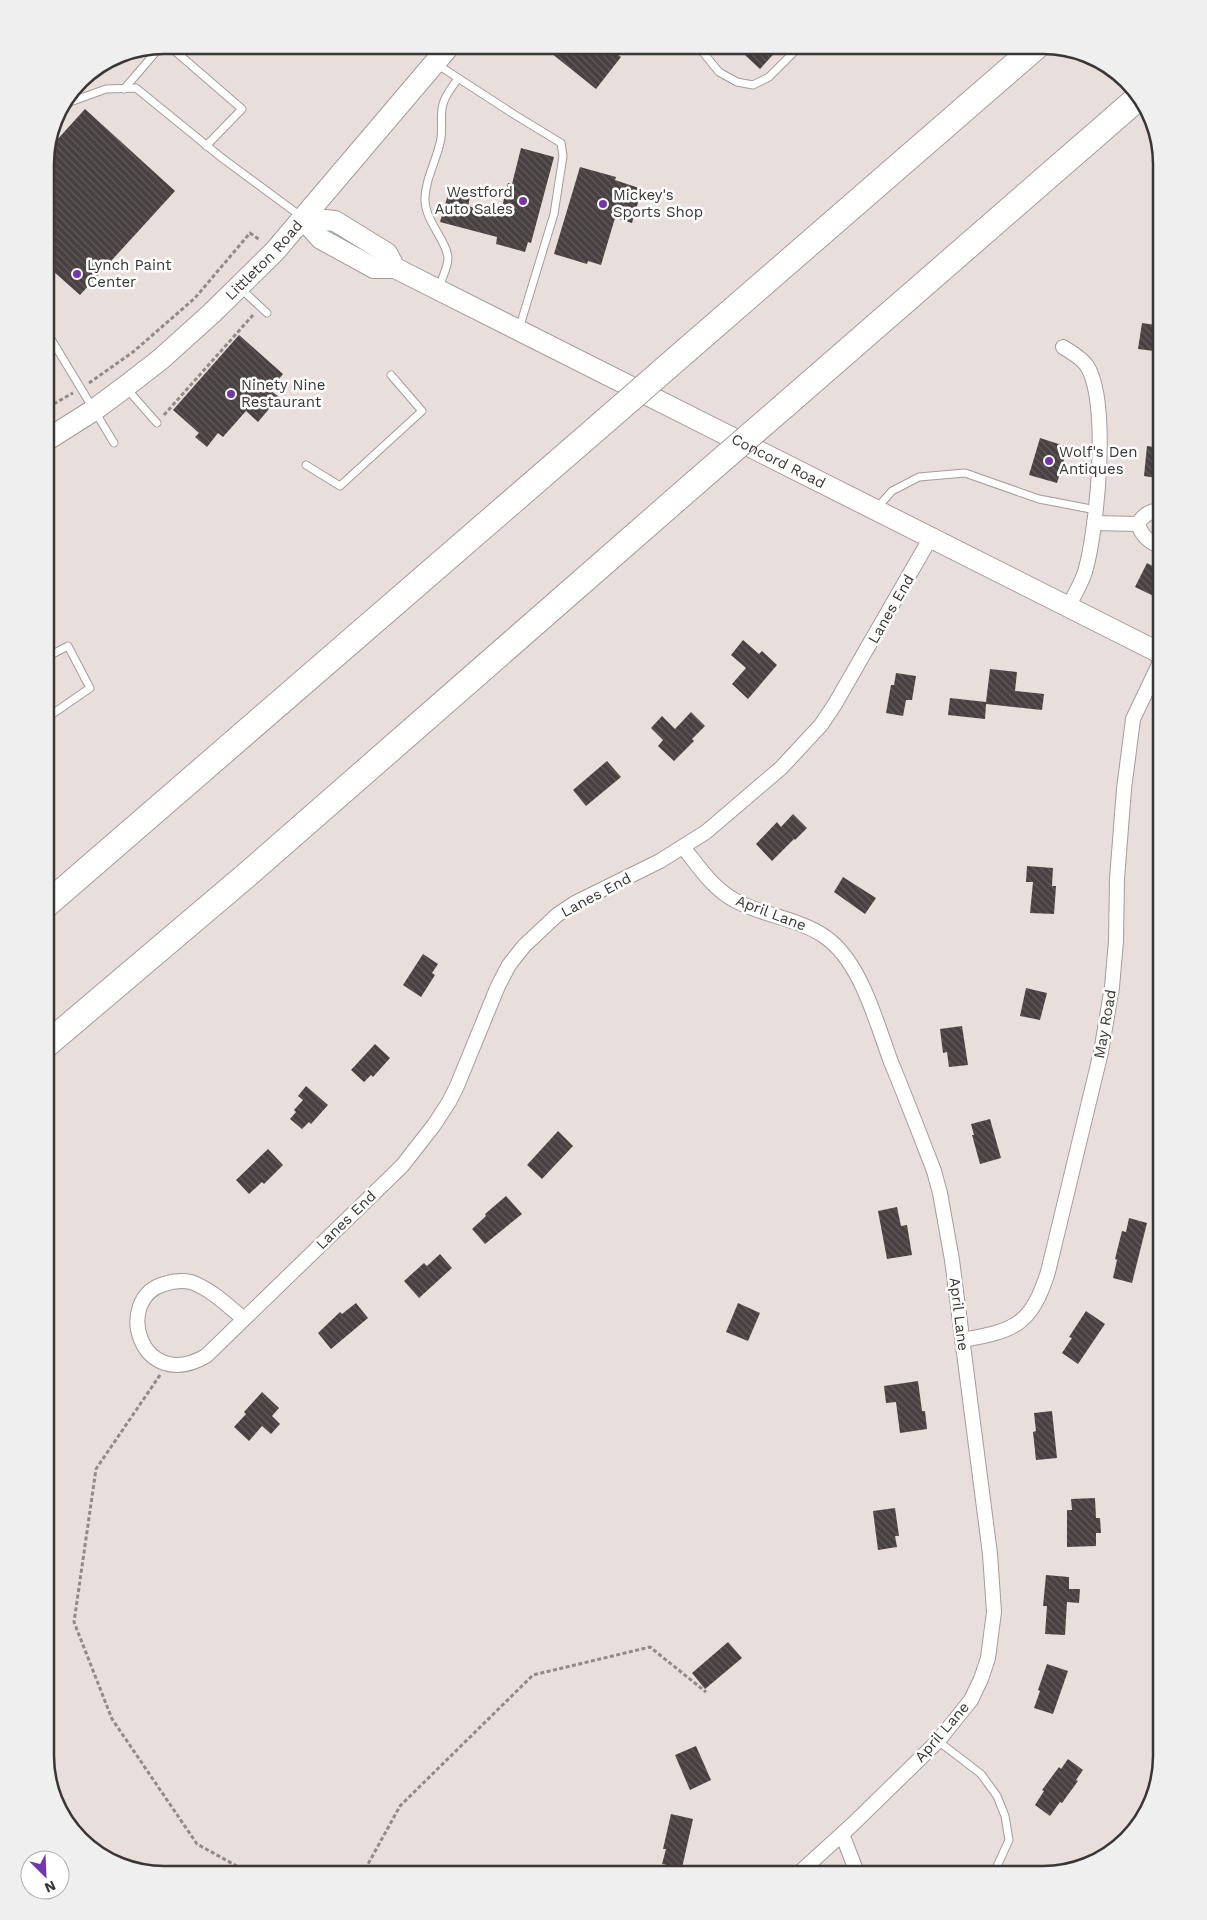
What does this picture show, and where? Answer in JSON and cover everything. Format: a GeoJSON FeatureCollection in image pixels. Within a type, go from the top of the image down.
{"type":"FeatureCollection","features":[{"type":"Feature","properties":{"kind":"highway"},"geometry":{"type":"LineString","coordinates":[[54,898],[1028,54]]}},
{"type":"Feature","properties":{"kind":"highway"},"geometry":{"type":"LineString","coordinates":[[54,1038],[256,867],[1134,102]]}},
{"type":"Feature","properties":{"kind":"main road","name":"Littleton Road"},"geometry":{"type":"LineString","coordinates":[[54,435],[94,410],[125,387],[187,337],[239,287],[275,251],[442,54]]}},
{"type":"Feature","properties":{"kind":"main road","name":"Concord Road"},"geometry":{"type":"LineString","coordinates":[[302,218],[320,239],[374,268],[395,268],[1153,649]]}},
{"type":"Feature","properties":{"kind":"street"},"geometry":{"type":"LineString","coordinates":[[1063,347],[1081,358],[1092,375],[1100,428],[1095,516],[1084,574],[1068,606]]}},
{"type":"Feature","properties":{"kind":"street"},"geometry":{"type":"LineString","coordinates":[[1138,524],[1142,517],[1153,512]]}},
{"type":"Feature","properties":{"kind":"street"},"geometry":{"type":"LineString","coordinates":[[1095,516],[1138,524]]}},
{"type":"Feature","properties":{"kind":"street"},"geometry":{"type":"LineString","coordinates":[[1138,524],[1141,532],[1153,542]]}},
{"type":"Feature","properties":{"kind":"street","name":"Lanes End"},"geometry":{"type":"LineString","coordinates":[[168,1364],[194,1363],[206,1356],[402,1166],[434,1125],[449,1102],[498,986],[524,946],[557,915],[575,903],[683,847],[706,832],[759,789],[821,725],[848,684],[931,537]]}},
{"type":"Feature","properties":{"kind":"street","name":"May Road"},"geometry":{"type":"LineString","coordinates":[[962,1340],[994,1335],[1013,1328],[1032,1309],[1048,1272],[1101,1052],[1112,986],[1124,798],[1133,719],[1153,677]]}},
{"type":"Feature","properties":{"kind":"street","name":"April Lane"},"geometry":{"type":"LineString","coordinates":[[683,847],[713,884],[724,894],[749,907],[813,929],[839,949],[850,963],[866,996],[934,1171],[949,1236],[990,1554],[994,1612],[988,1658],[971,1700],[938,1741],[807,1866]]}},
{"type":"Feature","properties":{"kind":"street"},"geometry":{"type":"LineString","coordinates":[[168,1364],[155,1358],[144,1348],[138,1334],[137,1320],[141,1306],[149,1294],[160,1285],[174,1281],[189,1282],[202,1287],[244,1319]]}},
{"type":"Feature","properties":{"kind":"street"},"geometry":{"type":"LineString","coordinates":[[842,1834],[854,1866]]}},
{"type":"Feature","properties":{"kind":"lane"},"geometry":{"type":"LineString","coordinates":[[124,89],[154,54]]}},
{"type":"Feature","properties":{"kind":"lane"},"geometry":{"type":"LineString","coordinates":[[178,54],[242,109],[206,146]]}},
{"type":"Feature","properties":{"kind":"lane"},"geometry":{"type":"LineString","coordinates":[[704,54],[719,72],[737,82],[753,85],[769,78],[792,54]]}},
{"type":"Feature","properties":{"kind":"lane"},"geometry":{"type":"LineString","coordinates":[[435,63],[561,143],[563,156],[554,214],[519,330]]}},
{"type":"Feature","properties":{"kind":"lane"},"geometry":{"type":"LineString","coordinates":[[438,290],[448,258],[444,244],[430,218],[425,200],[430,173],[440,141],[442,127],[440,114],[444,100],[458,78]]}},
{"type":"Feature","properties":{"kind":"lane"},"geometry":{"type":"LineString","coordinates":[[74,101],[106,89],[136,88],[206,146],[302,218]]}},
{"type":"Feature","properties":{"kind":"lane"},"geometry":{"type":"LineString","coordinates":[[239,287],[268,313]]}},
{"type":"Feature","properties":{"kind":"lane"},"geometry":{"type":"LineString","coordinates":[[54,343],[114,443]]}},
{"type":"Feature","properties":{"kind":"lane"},"geometry":{"type":"LineString","coordinates":[[306,465],[340,486],[422,411],[391,375]]}},
{"type":"Feature","properties":{"kind":"lane"},"geometry":{"type":"LineString","coordinates":[[125,387],[157,423]]}},
{"type":"Feature","properties":{"kind":"lane"},"geometry":{"type":"LineString","coordinates":[[876,509],[892,491],[919,477],[965,473],[1095,516]]}},
{"type":"Feature","properties":{"kind":"lane"},"geometry":{"type":"LineString","coordinates":[[54,653],[68,646],[90,688],[54,713]]}},
{"type":"Feature","properties":{"kind":"lane"},"geometry":{"type":"LineString","coordinates":[[938,1741],[981,1774],[997,1796],[1005,1816],[1009,1840],[997,1866]]}},
{"type":"Feature","properties":{"kind":"path"},"geometry":{"type":"LineString","coordinates":[[54,405],[82,389],[133,352],[195,298],[250,233],[275,251]]}},
{"type":"Feature","properties":{"kind":"path"},"geometry":{"type":"LineString","coordinates":[[157,423],[260,306]]}},
{"type":"Feature","properties":{"kind":"path"},"geometry":{"type":"LineString","coordinates":[[168,1364],[96,1469],[74,1622],[112,1719],[197,1844],[236,1866]]}},
{"type":"Feature","properties":{"kind":"path"},"geometry":{"type":"LineString","coordinates":[[367,1866],[400,1806],[533,1675],[650,1647],[706,1692]]}},
{"type":"Feature","properties":{"kind":"building"},"geometry":{"type":"Polygon","coordinates":[[[552,54],[617,54],[621,57],[596,89],[552,54]]]}},
{"type":"Feature","properties":{"kind":"building"},"geometry":{"type":"Polygon","coordinates":[[[744,54],[774,54],[760,69],[744,54]]]}},
{"type":"Feature","properties":{"kind":"building"},"geometry":{"type":"Polygon","coordinates":[[[85,109],[175,191],[80,295],[54,272],[54,157],[56,141],[85,109]]]}},
{"type":"Feature","properties":{"kind":"building","name":"Westford Auto Sales"},"geometry":{"type":"Polygon","coordinates":[[[521,148],[554,157],[531,243],[528,242],[525,252],[496,244],[497,237],[440,222],[449,191],[470,197],[468,206],[500,215],[508,183],[512,184],[521,148]]]}},
{"type":"Feature","properties":{"kind":"building","name":"Mickey's Sports Shop"},"geometry":{"type":"Polygon","coordinates":[[[580,167],[616,177],[615,180],[642,189],[632,223],[615,218],[601,265],[588,261],[587,264],[554,254],[580,167]]]}},
{"type":"Feature","properties":{"kind":"building"},"geometry":{"type":"Polygon","coordinates":[[[1142,323],[1153,325],[1153,351],[1138,349],[1142,323]]]}},
{"type":"Feature","properties":{"kind":"building","name":"Ninety Nine Restaurant"},"geometry":{"type":"Polygon","coordinates":[[[239,335],[283,374],[270,390],[279,397],[258,422],[246,411],[223,437],[218,433],[207,447],[195,437],[199,433],[173,410],[239,335]]]}},
{"type":"Feature","properties":{"kind":"building","name":"Wolf's Den Antiques"},"geometry":{"type":"Polygon","coordinates":[[[1040,438],[1068,447],[1057,483],[1029,475],[1040,438]]]}},
{"type":"Feature","properties":{"kind":"building"},"geometry":{"type":"Polygon","coordinates":[[[1147,446],[1153,447],[1153,478],[1144,476],[1147,446]]]}},
{"type":"Feature","properties":{"kind":"building"},"geometry":{"type":"Polygon","coordinates":[[[1147,563],[1153,566],[1153,596],[1135,587],[1147,563]]]}},
{"type":"Feature","properties":{"kind":"building"},"geometry":{"type":"Polygon","coordinates":[[[743,640],[759,654],[762,651],[777,665],[748,699],[732,684],[746,668],[731,655],[743,640]]]}},
{"type":"Feature","properties":{"kind":"building"},"geometry":{"type":"Polygon","coordinates":[[[990,669],[1017,672],[1015,691],[1044,694],[1042,710],[986,704],[985,719],[948,715],[950,698],[986,702],[990,669]]]}},
{"type":"Feature","properties":{"kind":"building"},"geometry":{"type":"Polygon","coordinates":[[[896,673],[916,676],[912,700],[906,700],[903,716],[886,713],[891,685],[894,685],[896,673]]]}},
{"type":"Feature","properties":{"kind":"building"},"geometry":{"type":"Polygon","coordinates":[[[691,712],[705,726],[692,739],[694,741],[674,761],[658,746],[663,740],[651,728],[662,716],[675,729],[691,712]]]}},
{"type":"Feature","properties":{"kind":"building"},"geometry":{"type":"Polygon","coordinates":[[[607,761],[621,777],[586,806],[573,790],[607,761]]]}},
{"type":"Feature","properties":{"kind":"building"},"geometry":{"type":"Polygon","coordinates":[[[793,814],[807,828],[772,861],[756,844],[777,822],[781,827],[793,814]]]}},
{"type":"Feature","properties":{"kind":"building"},"geometry":{"type":"Polygon","coordinates":[[[1027,866],[1053,868],[1052,886],[1056,886],[1054,914],[1030,913],[1033,882],[1026,882],[1027,866]]]}},
{"type":"Feature","properties":{"kind":"building"},"geometry":{"type":"Polygon","coordinates":[[[843,877],[876,898],[865,914],[834,892],[843,877]]]}},
{"type":"Feature","properties":{"kind":"building"},"geometry":{"type":"Polygon","coordinates":[[[423,954],[438,964],[432,973],[435,975],[421,997],[403,985],[423,954]]]}},
{"type":"Feature","properties":{"kind":"building"},"geometry":{"type":"Polygon","coordinates":[[[1026,988],[1047,993],[1040,1020],[1020,1016],[1026,988]]]}},
{"type":"Feature","properties":{"kind":"building"},"geometry":{"type":"Polygon","coordinates":[[[962,1026],[968,1065],[949,1067],[947,1052],[943,1053],[940,1029],[962,1026]]]}},
{"type":"Feature","properties":{"kind":"building"},"geometry":{"type":"Polygon","coordinates":[[[375,1044],[390,1058],[373,1077],[371,1075],[364,1082],[351,1070],[375,1044]]]}},
{"type":"Feature","properties":{"kind":"building"},"geometry":{"type":"Polygon","coordinates":[[[306,1086],[328,1105],[311,1124],[309,1122],[302,1129],[290,1119],[296,1112],[294,1110],[303,1100],[298,1096],[306,1086]]]}},
{"type":"Feature","properties":{"kind":"building"},"geometry":{"type":"Polygon","coordinates":[[[990,1119],[1001,1158],[980,1164],[971,1124],[990,1119]]]}},
{"type":"Feature","properties":{"kind":"building"},"geometry":{"type":"Polygon","coordinates":[[[558,1131],[573,1146],[542,1179],[527,1165],[558,1131]]]}},
{"type":"Feature","properties":{"kind":"building"},"geometry":{"type":"Polygon","coordinates":[[[268,1149],[283,1165],[264,1184],[262,1182],[249,1194],[236,1180],[268,1149]]]}},
{"type":"Feature","properties":{"kind":"building"},"geometry":{"type":"Polygon","coordinates":[[[506,1196],[522,1214],[485,1244],[472,1229],[486,1216],[485,1214],[506,1196]]]}},
{"type":"Feature","properties":{"kind":"building"},"geometry":{"type":"Polygon","coordinates":[[[897,1207],[901,1226],[907,1225],[912,1255],[887,1259],[878,1211],[897,1207]]]}},
{"type":"Feature","properties":{"kind":"building"},"geometry":{"type":"Polygon","coordinates":[[[1129,1218],[1147,1223],[1132,1283],[1113,1278],[1117,1260],[1115,1259],[1122,1231],[1126,1232],[1129,1218]]]}},
{"type":"Feature","properties":{"kind":"building"},"geometry":{"type":"Polygon","coordinates":[[[440,1254],[452,1268],[419,1298],[404,1281],[424,1263],[427,1266],[440,1254]]]}},
{"type":"Feature","properties":{"kind":"building"},"geometry":{"type":"Polygon","coordinates":[[[356,1303],[368,1318],[331,1349],[318,1333],[340,1312],[342,1314],[356,1303]]]}},
{"type":"Feature","properties":{"kind":"building"},"geometry":{"type":"Polygon","coordinates":[[[738,1303],[760,1313],[748,1341],[726,1332],[738,1303]]]}},
{"type":"Feature","properties":{"kind":"building"},"geometry":{"type":"Polygon","coordinates":[[[1086,1311],[1105,1324],[1078,1364],[1062,1353],[1072,1338],[1069,1337],[1086,1311]]]}},
{"type":"Feature","properties":{"kind":"building"},"geometry":{"type":"Polygon","coordinates":[[[918,1381],[922,1411],[925,1411],[927,1429],[900,1433],[896,1402],[886,1403],[884,1386],[918,1381]]]}},
{"type":"Feature","properties":{"kind":"building"},"geometry":{"type":"Polygon","coordinates":[[[262,1392],[279,1408],[272,1416],[280,1424],[271,1434],[262,1426],[249,1441],[234,1427],[246,1414],[244,1412],[262,1392]]]}},
{"type":"Feature","properties":{"kind":"building"},"geometry":{"type":"Polygon","coordinates":[[[1052,1411],[1057,1458],[1036,1460],[1033,1432],[1036,1431],[1034,1413],[1052,1411]]]}},
{"type":"Feature","properties":{"kind":"building"},"geometry":{"type":"Polygon","coordinates":[[[1095,1498],[1096,1518],[1100,1518],[1101,1533],[1096,1533],[1096,1546],[1067,1547],[1067,1510],[1072,1510],[1071,1499],[1095,1498]]]}},
{"type":"Feature","properties":{"kind":"building"},"geometry":{"type":"Polygon","coordinates":[[[895,1508],[899,1536],[895,1536],[897,1547],[878,1550],[873,1511],[895,1508]]]}},
{"type":"Feature","properties":{"kind":"building"},"geometry":{"type":"Polygon","coordinates":[[[1046,1575],[1069,1577],[1069,1589],[1080,1589],[1079,1603],[1067,1602],[1065,1635],[1045,1634],[1047,1606],[1043,1606],[1046,1575]]]}},
{"type":"Feature","properties":{"kind":"building"},"geometry":{"type":"Polygon","coordinates":[[[728,1642],[742,1658],[705,1689],[692,1673],[728,1642]]]}},
{"type":"Feature","properties":{"kind":"building"},"geometry":{"type":"Polygon","coordinates":[[[1047,1664],[1068,1671],[1053,1714],[1034,1708],[1047,1664]]]}},
{"type":"Feature","properties":{"kind":"building"},"geometry":{"type":"Polygon","coordinates":[[[696,1746],[711,1780],[690,1790],[675,1755],[696,1746]]]}},
{"type":"Feature","properties":{"kind":"building"},"geometry":{"type":"Polygon","coordinates":[[[1068,1759],[1083,1770],[1076,1780],[1078,1781],[1050,1816],[1035,1805],[1044,1791],[1042,1790],[1059,1767],[1061,1769],[1068,1759]]]}},
{"type":"Feature","properties":{"kind":"building"},"geometry":{"type":"Polygon","coordinates":[[[671,1814],[693,1819],[682,1866],[662,1864],[666,1849],[663,1849],[671,1814]]]}},
{"type":"Feature","properties":{"kind":"place","name":"Westford Auto Sales"},"geometry":{"type":"Point","coordinates":[523,201]}},
{"type":"Feature","properties":{"kind":"place","name":"Mickey's Sports Shop"},"geometry":{"type":"Point","coordinates":[603,204]}},
{"type":"Feature","properties":{"kind":"place","name":"Lynch Paint Center"},"geometry":{"type":"Point","coordinates":[77,274]}},
{"type":"Feature","properties":{"kind":"place","name":"Ninety Nine Restaurant"},"geometry":{"type":"Point","coordinates":[231,394]}},
{"type":"Feature","properties":{"kind":"place","name":"Wolf's Den Antiques"},"geometry":{"type":"Point","coordinates":[1049,461]}}]}
